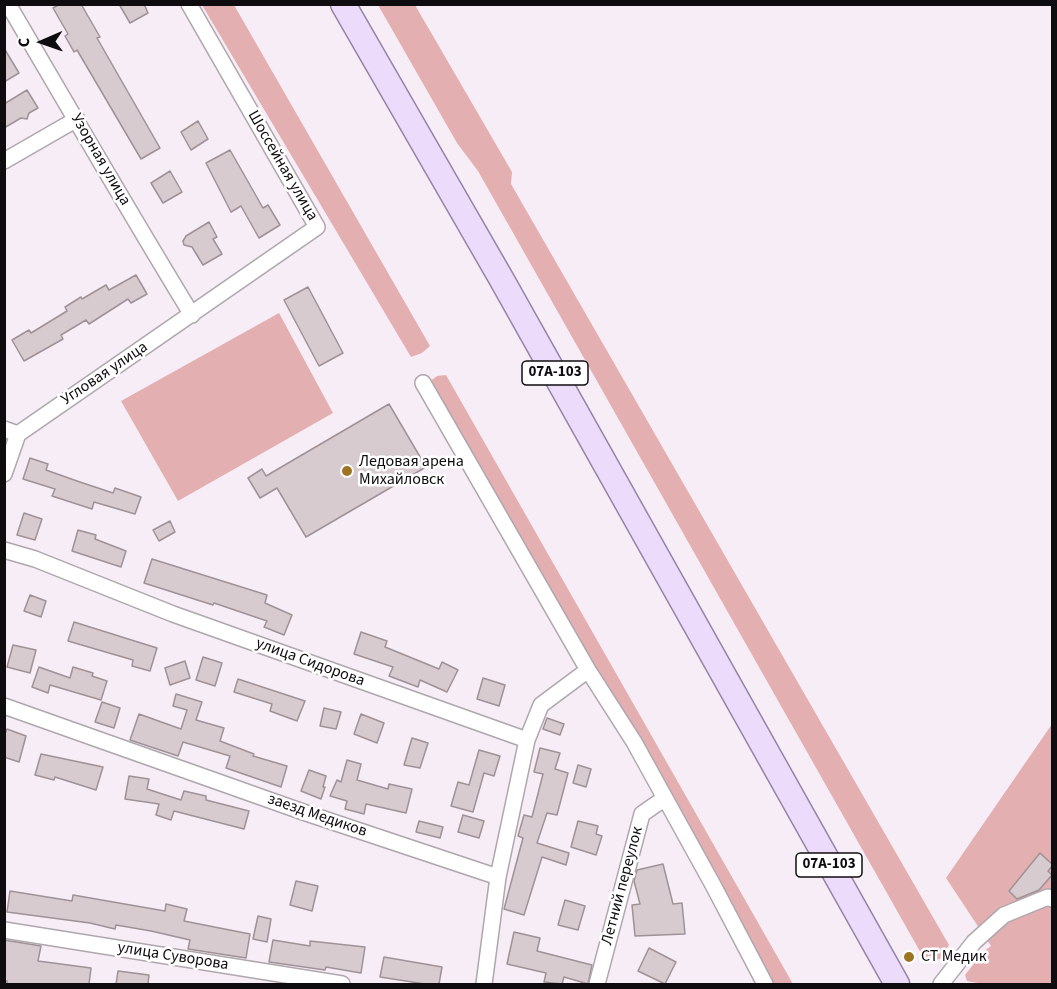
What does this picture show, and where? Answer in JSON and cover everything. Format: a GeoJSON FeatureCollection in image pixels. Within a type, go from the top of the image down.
{"type":"FeatureCollection","features":[{"type":"Feature","properties":{"kind":"main road","name":"07А-103"},"geometry":{"type":"LineString","coordinates":[[343,4],[502,280],[897,984]]}},
{"type":"Feature","properties":{"kind":"street","name":"Шоссейная улица"},"geometry":{"type":"LineString","coordinates":[[189,4],[317,227],[192,315]]}},
{"type":"Feature","properties":{"kind":"street","name":"Узорная улица"},"geometry":{"type":"LineString","coordinates":[[9,12],[77,119],[192,315]]}},
{"type":"Feature","properties":{"kind":"street"},"geometry":{"type":"LineString","coordinates":[[4,161],[77,119]]}},
{"type":"Feature","properties":{"kind":"street","name":"Угловая улица"},"geometry":{"type":"LineString","coordinates":[[4,474],[11,431],[192,315]]}},
{"type":"Feature","properties":{"kind":"street"},"geometry":{"type":"LineString","coordinates":[[423,383],[588,670],[634,742],[765,984]]}},
{"type":"Feature","properties":{"kind":"street","name":"улица Сидорова"},"geometry":{"type":"LineString","coordinates":[[4,550],[173,614],[527,740]]}},
{"type":"Feature","properties":{"kind":"street"},"geometry":{"type":"LineString","coordinates":[[484,984],[498,877],[527,740],[541,705],[588,670]]}},
{"type":"Feature","properties":{"kind":"street","name":"заезд Медиков"},"geometry":{"type":"LineString","coordinates":[[4,706],[284,805],[498,877]]}},
{"type":"Feature","properties":{"kind":"street","name":"Летний переулок"},"geometry":{"type":"LineString","coordinates":[[597,984],[642,814],[665,798]]}},
{"type":"Feature","properties":{"kind":"street"},"geometry":{"type":"LineString","coordinates":[[941,984],[974,942],[1004,915],[1051,895]]}},
{"type":"Feature","properties":{"kind":"street","name":"улица Суворова"},"geometry":{"type":"LineString","coordinates":[[4,930],[342,984]]}},
{"type":"Feature","properties":{"kind":"shaded area"},"geometry":{"type":"Polygon","coordinates":[[[202,5],[234,5],[430,346],[422,353],[411,357],[202,5]]]}},
{"type":"Feature","properties":{"kind":"shaded area"},"geometry":{"type":"Polygon","coordinates":[[[378,5],[415,5],[512,172],[511,184],[949,945],[940,959],[926,962],[478,171],[457,143],[378,5]]]}},
{"type":"Feature","properties":{"kind":"shaded area"},"geometry":{"type":"Polygon","coordinates":[[[279,313],[333,413],[178,501],[121,401],[279,313]]]}},
{"type":"Feature","properties":{"kind":"shaded area"},"geometry":{"type":"Polygon","coordinates":[[[446,375],[793,984],[769,984],[429,382],[437,376],[446,375]]]}},
{"type":"Feature","properties":{"kind":"shaded area"},"geometry":{"type":"Polygon","coordinates":[[[1052,724],[1052,984],[983,984],[967,981],[965,975],[983,952],[991,946],[946,878],[1052,724]]]}},
{"type":"Feature","properties":{"kind":"building"},"geometry":{"type":"Polygon","coordinates":[[[60,4],[81,4],[100,37],[97,38],[160,148],[141,159],[77,50],[74,52],[65,36],[68,34],[53,8],[60,4]]]}},
{"type":"Feature","properties":{"kind":"building"},"geometry":{"type":"Polygon","coordinates":[[[119,4],[144,4],[148,13],[130,23],[119,4]]]}},
{"type":"Feature","properties":{"kind":"building"},"geometry":{"type":"Polygon","coordinates":[[[4,48],[19,73],[4,82],[4,48]]]}},
{"type":"Feature","properties":{"kind":"building"},"geometry":{"type":"Polygon","coordinates":[[[27,90],[38,108],[29,113],[27,119],[21,118],[4,128],[4,104],[27,90]]]}},
{"type":"Feature","properties":{"kind":"building"},"geometry":{"type":"Polygon","coordinates":[[[198,121],[208,139],[191,150],[181,132],[198,121]]]}},
{"type":"Feature","properties":{"kind":"building"},"geometry":{"type":"Polygon","coordinates":[[[230,150],[263,208],[268,205],[280,225],[259,238],[241,206],[231,212],[206,163],[230,150]]]}},
{"type":"Feature","properties":{"kind":"building"},"geometry":{"type":"Polygon","coordinates":[[[170,171],[182,192],[163,203],[151,183],[170,171]]]}},
{"type":"Feature","properties":{"kind":"building"},"geometry":{"type":"Polygon","coordinates":[[[209,222],[217,237],[213,239],[222,254],[203,265],[192,247],[184,245],[183,241],[186,236],[209,222]]]}},
{"type":"Feature","properties":{"kind":"building"},"geometry":{"type":"Polygon","coordinates":[[[136,275],[147,294],[131,303],[128,299],[89,324],[86,320],[61,335],[63,339],[24,361],[12,340],[29,330],[31,333],[67,311],[65,307],[81,297],[82,299],[106,285],[109,290],[136,275]]]}},
{"type":"Feature","properties":{"kind":"building"},"geometry":{"type":"Polygon","coordinates":[[[308,287],[343,353],[319,366],[284,300],[308,287]]]}},
{"type":"Feature","properties":{"kind":"building","name":"Ледовая арена Михайловск"},"geometry":{"type":"Polygon","coordinates":[[[389,404],[426,467],[306,537],[277,488],[260,498],[248,478],[262,469],[266,476],[389,404]]]}},
{"type":"Feature","properties":{"kind":"building"},"geometry":{"type":"Polygon","coordinates":[[[30,458],[48,464],[46,470],[77,481],[113,493],[115,488],[141,497],[135,514],[94,502],[92,509],[52,496],[55,489],[23,479],[30,458]]]}},
{"type":"Feature","properties":{"kind":"building"},"geometry":{"type":"Polygon","coordinates":[[[24,513],[42,519],[35,540],[17,535],[24,513]]]}},
{"type":"Feature","properties":{"kind":"building"},"geometry":{"type":"Polygon","coordinates":[[[170,521],[175,532],[159,541],[153,530],[170,521]]]}},
{"type":"Feature","properties":{"kind":"building"},"geometry":{"type":"Polygon","coordinates":[[[78,530],[96,535],[95,539],[126,551],[121,567],[72,551],[78,530]]]}},
{"type":"Feature","properties":{"kind":"building"},"geometry":{"type":"Polygon","coordinates":[[[152,559],[267,595],[265,603],[292,615],[284,635],[264,627],[267,621],[144,583],[152,559]]]}},
{"type":"Feature","properties":{"kind":"building"},"geometry":{"type":"Polygon","coordinates":[[[30,595],[46,601],[41,617],[24,611],[30,595]]]}},
{"type":"Feature","properties":{"kind":"building"},"geometry":{"type":"Polygon","coordinates":[[[74,622],[157,648],[150,671],[132,666],[133,660],[68,641],[74,622]]]}},
{"type":"Feature","properties":{"kind":"building"},"geometry":{"type":"Polygon","coordinates":[[[361,632],[387,641],[385,647],[439,669],[442,662],[458,670],[447,692],[420,680],[418,687],[389,676],[393,667],[354,654],[361,632]]]}},
{"type":"Feature","properties":{"kind":"building"},"geometry":{"type":"Polygon","coordinates":[[[13,645],[36,650],[30,673],[7,667],[13,645]]]}},
{"type":"Feature","properties":{"kind":"building"},"geometry":{"type":"Polygon","coordinates":[[[203,657],[222,663],[215,686],[196,680],[203,657]]]}},
{"type":"Feature","properties":{"kind":"building"},"geometry":{"type":"Polygon","coordinates":[[[185,661],[190,678],[170,685],[165,668],[185,661]]]}},
{"type":"Feature","properties":{"kind":"building"},"geometry":{"type":"Polygon","coordinates":[[[39,667],[70,678],[73,667],[93,673],[92,676],[107,681],[101,700],[50,685],[48,693],[32,687],[39,667]]]}},
{"type":"Feature","properties":{"kind":"building"},"geometry":{"type":"Polygon","coordinates":[[[483,678],[505,685],[499,706],[477,699],[483,678]]]}},
{"type":"Feature","properties":{"kind":"building"},"geometry":{"type":"Polygon","coordinates":[[[238,679],[305,701],[297,721],[270,711],[272,704],[234,692],[238,679]]]}},
{"type":"Feature","properties":{"kind":"building"},"geometry":{"type":"Polygon","coordinates":[[[176,694],[202,702],[196,720],[224,728],[220,741],[254,754],[253,756],[287,766],[281,787],[226,768],[230,756],[183,742],[178,756],[130,740],[139,714],[181,729],[187,710],[173,706],[176,694]]]}},
{"type":"Feature","properties":{"kind":"building"},"geometry":{"type":"Polygon","coordinates":[[[102,702],[120,708],[114,728],[95,722],[102,702]]]}},
{"type":"Feature","properties":{"kind":"building"},"geometry":{"type":"Polygon","coordinates":[[[324,708],[341,712],[336,729],[320,726],[324,708]]]}},
{"type":"Feature","properties":{"kind":"building"},"geometry":{"type":"Polygon","coordinates":[[[361,714],[384,723],[377,743],[354,734],[361,714]]]}},
{"type":"Feature","properties":{"kind":"building"},"geometry":{"type":"Polygon","coordinates":[[[547,718],[564,724],[560,735],[543,729],[547,718]]]}},
{"type":"Feature","properties":{"kind":"building"},"geometry":{"type":"Polygon","coordinates":[[[7,729],[26,736],[19,762],[4,757],[4,736],[7,729]]]}},
{"type":"Feature","properties":{"kind":"building"},"geometry":{"type":"Polygon","coordinates":[[[412,738],[428,743],[420,768],[404,765],[412,738]]]}},
{"type":"Feature","properties":{"kind":"building"},"geometry":{"type":"Polygon","coordinates":[[[540,748],[560,753],[555,769],[568,773],[557,815],[547,813],[537,843],[569,853],[566,865],[542,857],[524,915],[504,909],[523,838],[518,836],[524,815],[532,817],[543,774],[534,772],[540,748]]]}},
{"type":"Feature","properties":{"kind":"building"},"geometry":{"type":"Polygon","coordinates":[[[479,750],[500,756],[494,776],[484,773],[473,812],[451,806],[458,782],[469,785],[479,750]]]}},
{"type":"Feature","properties":{"kind":"building"},"geometry":{"type":"Polygon","coordinates":[[[41,754],[103,767],[96,790],[55,777],[54,780],[35,775],[41,754]]]}},
{"type":"Feature","properties":{"kind":"building"},"geometry":{"type":"Polygon","coordinates":[[[347,760],[361,764],[357,780],[388,789],[389,784],[412,789],[406,813],[366,804],[364,814],[345,809],[347,801],[330,796],[337,780],[341,782],[347,760]]]}},
{"type":"Feature","properties":{"kind":"building"},"geometry":{"type":"Polygon","coordinates":[[[578,765],[591,769],[586,787],[573,783],[578,765]]]}},
{"type":"Feature","properties":{"kind":"building"},"geometry":{"type":"Polygon","coordinates":[[[309,770],[326,776],[321,799],[301,791],[309,770]]]}},
{"type":"Feature","properties":{"kind":"building"},"geometry":{"type":"Polygon","coordinates":[[[129,776],[149,779],[147,789],[181,800],[184,791],[206,796],[206,800],[249,811],[244,829],[174,811],[171,820],[156,815],[159,804],[125,799],[129,776]]]}},
{"type":"Feature","properties":{"kind":"building"},"geometry":{"type":"Polygon","coordinates":[[[463,815],[484,821],[479,838],[458,832],[463,815]]]}},
{"type":"Feature","properties":{"kind":"building"},"geometry":{"type":"Polygon","coordinates":[[[419,821],[443,827],[440,838],[416,832],[419,821]]]}},
{"type":"Feature","properties":{"kind":"building"},"geometry":{"type":"Polygon","coordinates":[[[578,821],[598,826],[596,834],[602,836],[596,855],[571,847],[578,821]]]}},
{"type":"Feature","properties":{"kind":"building"},"geometry":{"type":"Polygon","coordinates":[[[1040,853],[1053,865],[1048,871],[1052,875],[1039,890],[1017,899],[1009,891],[1040,853]]]}},
{"type":"Feature","properties":{"kind":"building"},"geometry":{"type":"Polygon","coordinates":[[[663,864],[673,904],[682,903],[685,934],[635,936],[632,905],[640,904],[634,881],[637,870],[663,864]]]}},
{"type":"Feature","properties":{"kind":"building"},"geometry":{"type":"Polygon","coordinates":[[[296,881],[318,886],[312,911],[290,905],[296,881]]]}},
{"type":"Feature","properties":{"kind":"building"},"geometry":{"type":"Polygon","coordinates":[[[10,891],[72,901],[73,895],[165,911],[166,904],[187,909],[184,921],[250,934],[246,958],[188,949],[190,940],[151,931],[116,925],[115,929],[90,923],[7,912],[10,891]]]}},
{"type":"Feature","properties":{"kind":"building"},"geometry":{"type":"Polygon","coordinates":[[[565,900],[585,906],[578,930],[558,925],[565,900]]]}},
{"type":"Feature","properties":{"kind":"building"},"geometry":{"type":"Polygon","coordinates":[[[258,916],[271,919],[267,942],[253,939],[258,916]]]}},
{"type":"Feature","properties":{"kind":"building"},"geometry":{"type":"Polygon","coordinates":[[[514,932],[540,938],[537,951],[592,965],[588,984],[564,977],[562,984],[544,982],[546,973],[507,964],[514,932]]]}},
{"type":"Feature","properties":{"kind":"building"},"geometry":{"type":"Polygon","coordinates":[[[4,940],[41,946],[38,961],[91,968],[89,984],[7,984],[7,981],[4,981],[4,940]]]}},
{"type":"Feature","properties":{"kind":"building"},"geometry":{"type":"Polygon","coordinates":[[[273,940],[310,946],[310,941],[365,947],[361,973],[326,967],[325,970],[269,962],[273,940]]]}},
{"type":"Feature","properties":{"kind":"building"},"geometry":{"type":"Polygon","coordinates":[[[649,948],[676,962],[665,984],[638,971],[649,948]]]}},
{"type":"Feature","properties":{"kind":"building"},"geometry":{"type":"Polygon","coordinates":[[[384,957],[442,967],[439,984],[380,977],[384,957]]]}},
{"type":"Feature","properties":{"kind":"building"},"geometry":{"type":"Polygon","coordinates":[[[118,971],[149,975],[148,984],[116,984],[118,971]]]}},
{"type":"Feature","properties":{"kind":"place","name":"Ледовая арена Михайловск"},"geometry":{"type":"Point","coordinates":[347,471]}},
{"type":"Feature","properties":{"kind":"place","name":"СТ Медик"},"geometry":{"type":"Point","coordinates":[909,957]}}]}
